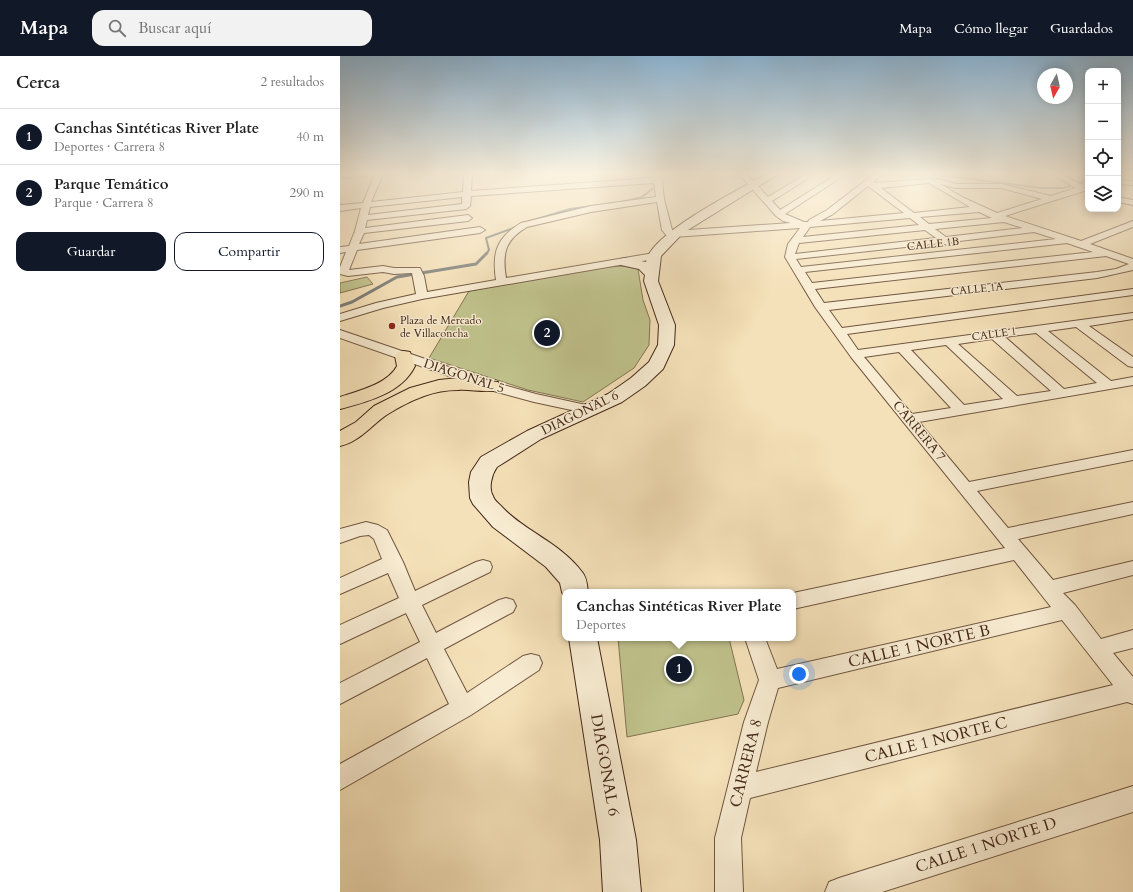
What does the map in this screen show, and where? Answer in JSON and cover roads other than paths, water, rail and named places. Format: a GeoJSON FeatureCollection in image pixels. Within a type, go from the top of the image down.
{"type":"FeatureCollection","features":[{"type":"Feature","properties":{"kind":"highway"},"geometry":{"type":"LineString","coordinates":[[340,403],[370,393],[391,382],[401,374],[406,366],[404,356]]}},
{"type":"Feature","properties":{"kind":"highway"},"geometry":{"type":"LineString","coordinates":[[340,440],[363,426],[382,410],[417,392],[439,386],[458,384],[491,386]]}},
{"type":"Feature","properties":{"kind":"street"},"geometry":{"type":"LineString","coordinates":[[365,213],[360,231],[343,272],[383,269],[394,271],[412,270],[418,273],[422,296]]}},
{"type":"Feature","properties":{"kind":"street"},"geometry":{"type":"LineString","coordinates":[[364,218],[406,213]]}},
{"type":"Feature","properties":{"kind":"street"},"geometry":{"type":"LineString","coordinates":[[340,250],[480,230],[468,218],[467,213]]}},
{"type":"Feature","properties":{"kind":"street"},"geometry":{"type":"LineString","coordinates":[[501,278],[498,261],[504,241],[510,233],[524,225],[574,213]]}},
{"type":"Feature","properties":{"kind":"street"},"geometry":{"type":"LineString","coordinates":[[663,213],[667,230],[669,233],[674,234],[807,225],[935,213]]}},
{"type":"Feature","properties":{"kind":"street"},"geometry":{"type":"LineString","coordinates":[[501,278],[626,262],[656,253],[674,234],[709,213]]}},
{"type":"Feature","properties":{"kind":"street"},"geometry":{"type":"LineString","coordinates":[[828,213],[807,225],[789,252],[790,257],[943,239],[1036,230]]}},
{"type":"Feature","properties":{"kind":"street"},"geometry":{"type":"LineString","coordinates":[[909,213],[1032,305],[1056,326]]}},
{"type":"Feature","properties":{"kind":"street"},"geometry":{"type":"LineString","coordinates":[[989,213],[1133,262]]}},
{"type":"Feature","properties":{"kind":"street"},"geometry":{"type":"LineString","coordinates":[[996,216],[1005,213]]}},
{"type":"Feature","properties":{"kind":"street"},"geometry":{"type":"LineString","coordinates":[[779,214],[790,221],[807,225]]}},
{"type":"Feature","properties":{"kind":"street"},"geometry":{"type":"LineString","coordinates":[[360,231],[468,218]]}},
{"type":"Feature","properties":{"kind":"street"},"geometry":{"type":"LineString","coordinates":[[797,240],[1006,219]]}},
{"type":"Feature","properties":{"kind":"street"},"geometry":{"type":"LineString","coordinates":[[1082,244],[1133,224]]}},
{"type":"Feature","properties":{"kind":"street","name":"CALLE 1B"},"geometry":{"type":"LineString","coordinates":[[798,270],[1070,241]]}},
{"type":"Feature","properties":{"kind":"street"},"geometry":{"type":"LineString","coordinates":[[340,318],[380,305],[501,278],[656,253]]}},
{"type":"Feature","properties":{"kind":"street","name":"DIAGONAL 6"},"geometry":{"type":"LineString","coordinates":[[575,589],[573,579],[555,560],[501,521],[481,498],[485,472],[534,435],[615,398],[638,382],[657,365],[666,344],[667,325],[651,281],[651,274],[656,253]]}},
{"type":"Feature","properties":{"kind":"street"},"geometry":{"type":"LineString","coordinates":[[808,287],[1108,253]]}},
{"type":"Feature","properties":{"kind":"street","name":"CARRERA 7"},"geometry":{"type":"LineString","coordinates":[[790,257],[808,287],[855,354],[1068,611],[1132,693]]}},
{"type":"Feature","properties":{"kind":"street"},"geometry":{"type":"LineString","coordinates":[[626,262],[644,266],[651,274]]}},
{"type":"Feature","properties":{"kind":"street","name":"CALLE 1A"},"geometry":{"type":"LineString","coordinates":[[821,306],[1006,286],[1116,271],[1133,266]]}},
{"type":"Feature","properties":{"kind":"street"},"geometry":{"type":"LineString","coordinates":[[840,332],[1133,292]]}},
{"type":"Feature","properties":{"kind":"street","name":"CALLE 1"},"geometry":{"type":"LineString","coordinates":[[855,354],[1133,316]]}},
{"type":"Feature","properties":{"kind":"street"},"geometry":{"type":"LineString","coordinates":[[1118,318],[1133,328]]}},
{"type":"Feature","properties":{"kind":"street"},"geometry":{"type":"LineString","coordinates":[[1078,323],[1133,363]]}},
{"type":"Feature","properties":{"kind":"street"},"geometry":{"type":"LineString","coordinates":[[1038,328],[1108,385]]}},
{"type":"Feature","properties":{"kind":"street","name":"DIAGONAL 5"},"geometry":{"type":"LineString","coordinates":[[340,334],[491,386],[534,398],[590,410]]}},
{"type":"Feature","properties":{"kind":"street"},"geometry":{"type":"LineString","coordinates":[[994,334],[1061,393]]}},
{"type":"Feature","properties":{"kind":"street"},"geometry":{"type":"LineString","coordinates":[[948,341],[1014,401]]}},
{"type":"Feature","properties":{"kind":"street"},"geometry":{"type":"LineString","coordinates":[[901,347],[960,410]]}},
{"type":"Feature","properties":{"kind":"street"},"geometry":{"type":"LineString","coordinates":[[909,419],[1133,381]]}},
{"type":"Feature","properties":{"kind":"street"},"geometry":{"type":"LineString","coordinates":[[966,488],[1133,456]]}},
{"type":"Feature","properties":{"kind":"street"},"geometry":{"type":"LineString","coordinates":[[1005,535],[1133,508]]}},
{"type":"Feature","properties":{"kind":"street"},"geometry":{"type":"LineString","coordinates":[[340,537],[356,530],[367,528],[377,531],[394,562],[410,602],[463,708]]}},
{"type":"Feature","properties":{"kind":"street"},"geometry":{"type":"LineString","coordinates":[[796,600],[1019,552]]}},
{"type":"Feature","properties":{"kind":"street"},"geometry":{"type":"LineString","coordinates":[[340,586],[394,562]]}},
{"type":"Feature","properties":{"kind":"street"},"geometry":{"type":"LineString","coordinates":[[340,635],[483,567]]}},
{"type":"Feature","properties":{"kind":"street"},"geometry":{"type":"LineString","coordinates":[[1049,589],[1133,568]]}},
{"type":"Feature","properties":{"kind":"street"},"geometry":{"type":"LineString","coordinates":[[340,694],[506,606]]}},
{"type":"Feature","properties":{"kind":"street","name":"CALLE 1 NORTE B"},"geometry":{"type":"LineString","coordinates":[[770,680],[1068,611]]}},
{"type":"Feature","properties":{"kind":"street"},"geometry":{"type":"LineString","coordinates":[[1097,649],[1133,639]]}},
{"type":"Feature","properties":{"kind":"street","name":"DIAGONAL 6"},"geometry":{"type":"LineString","coordinates":[[584,641],[618,840],[622,892]]}},
{"type":"Feature","properties":{"kind":"street"},"geometry":{"type":"LineString","coordinates":[[756,641],[770,680]]}},
{"type":"Feature","properties":{"kind":"street"},"geometry":{"type":"LineString","coordinates":[[340,778],[463,708],[531,663]]}},
{"type":"Feature","properties":{"kind":"street","name":"CARRERA 8"},"geometry":{"type":"LineString","coordinates":[[729,892],[728,838],[756,722],[770,680]]}},
{"type":"Feature","properties":{"kind":"street","name":"CALLE 1 NORTE C"},"geometry":{"type":"LineString","coordinates":[[740,788],[1132,693]]}},
{"type":"Feature","properties":{"kind":"street","name":"CALLE 1 NORTE D"},"geometry":{"type":"LineString","coordinates":[[838,892],[1133,799]]}},
{"type":"Feature","properties":{"kind":"waterway"},"geometry":{"type":"LineString","coordinates":[[527,222],[557,213]]}},
{"type":"Feature","properties":{"kind":"waterway"},"geometry":{"type":"LineString","coordinates":[[486,254],[489,250],[486,238],[519,226]]}},
{"type":"Feature","properties":{"kind":"waterway"},"geometry":{"type":"LineString","coordinates":[[340,306],[352,302],[397,277],[476,264],[486,254]]}},
{"type":"Feature","properties":{"kind":"place","name":"Plaza de Mercado de Villaconcha"},"geometry":{"type":"Point","coordinates":[392,326]}},
{"type":"Feature","properties":{"kind":"place","name":"Parque Temático"},"geometry":{"type":"Point","coordinates":[547,333]}},
{"type":"Feature","properties":{"kind":"place","name":"Canchas Sintéticas River Plate"},"geometry":{"type":"Point","coordinates":[679,669]}}]}
